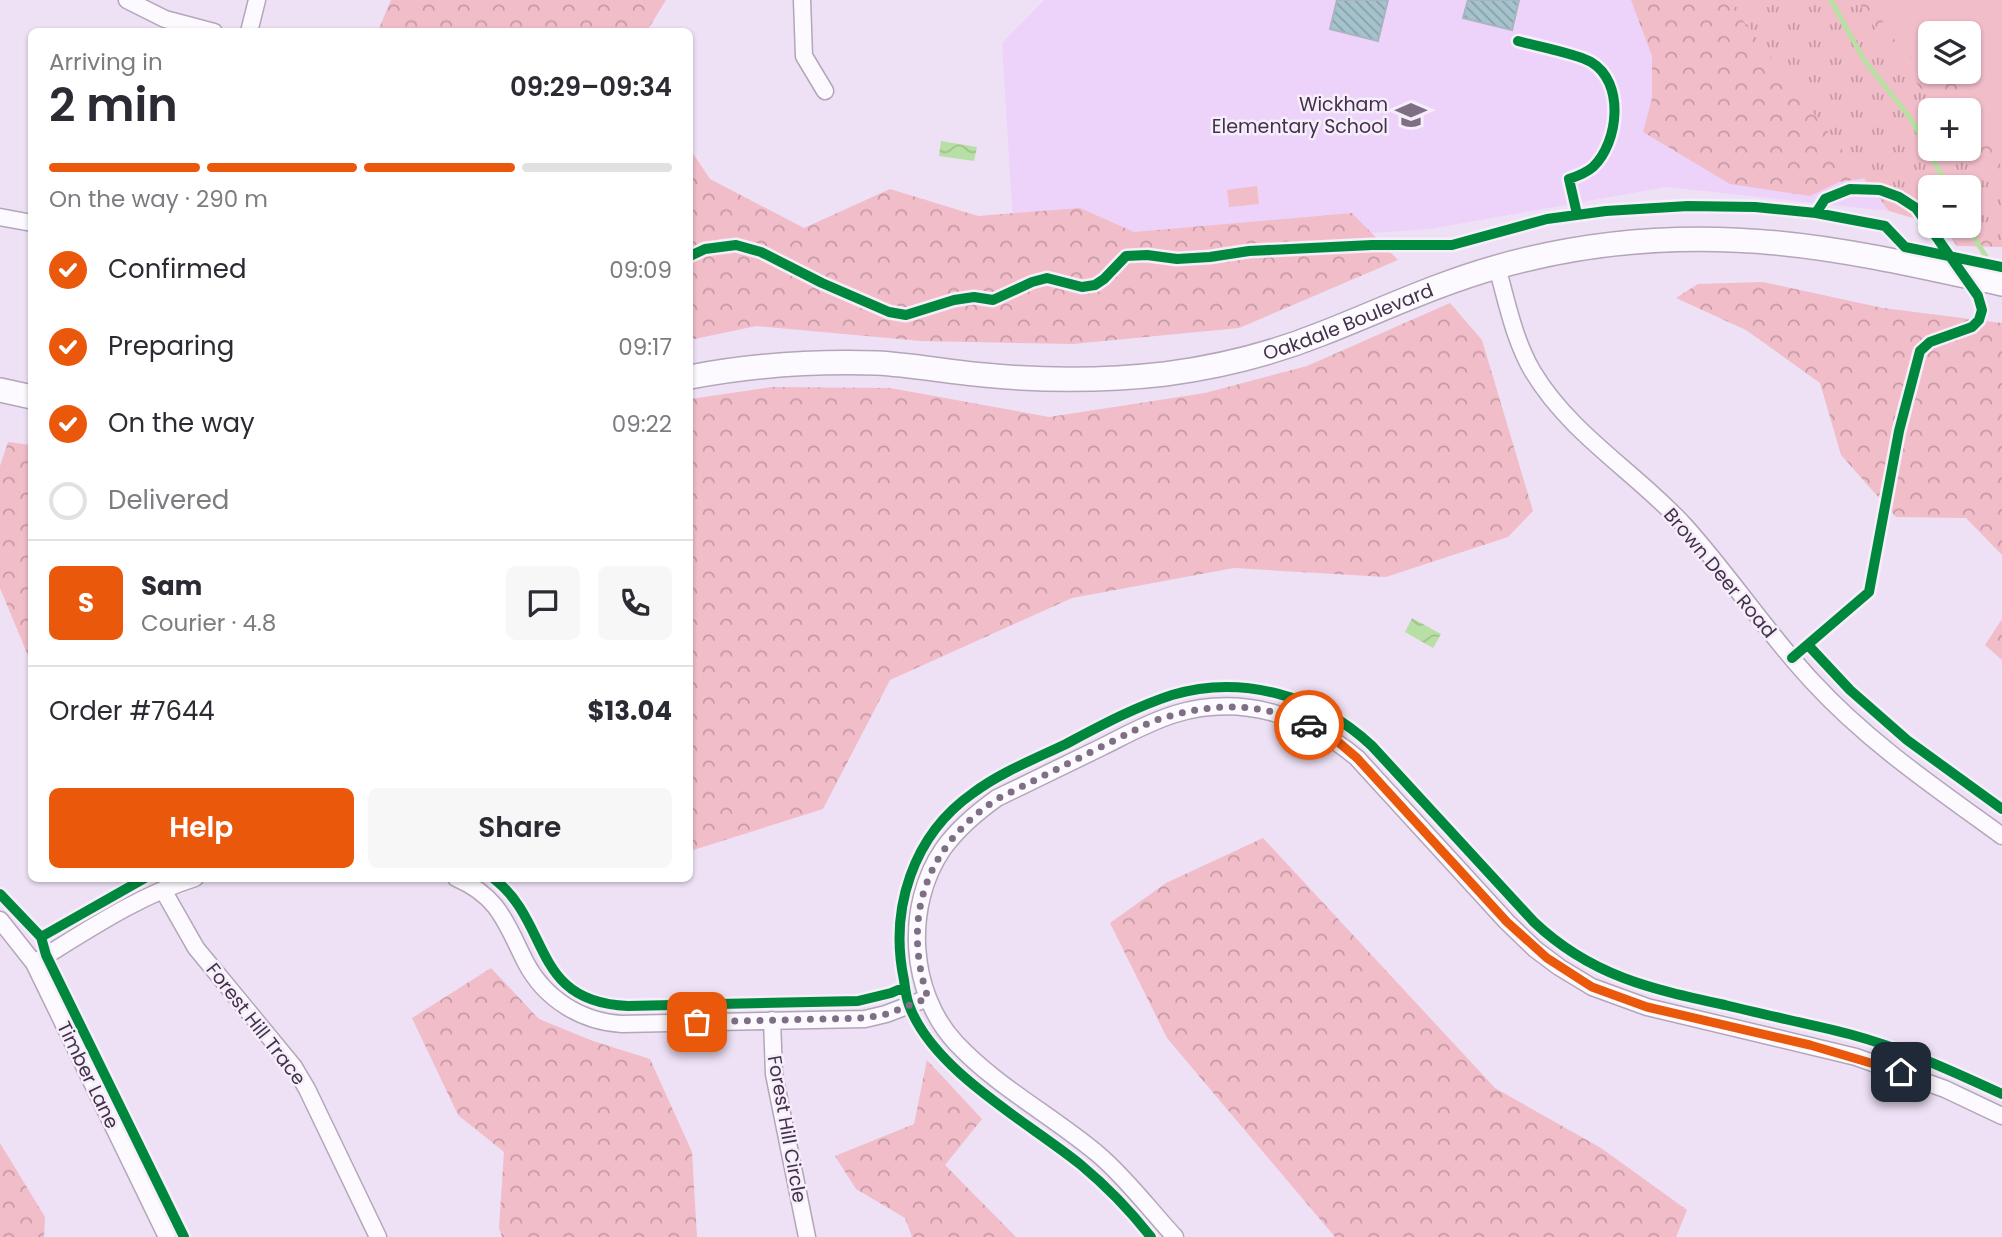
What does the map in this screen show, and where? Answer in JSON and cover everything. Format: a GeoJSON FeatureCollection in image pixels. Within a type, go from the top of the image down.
{"type":"FeatureCollection","features":[{"type":"Feature","properties":{"kind":"main road","name":"Oakdale Boulevard"},"geometry":{"type":"LineString","coordinates":[[693,377],[811,362],[892,364],[1048,380],[1166,374],[1270,352],[1448,283],[1497,267],[1573,250],[1624,243],[1728,240],[1818,249],[2002,284]]}},
{"type":"Feature","properties":{"kind":"main road"},"geometry":{"type":"LineString","coordinates":[[0,390],[28,396]]}},
{"type":"Feature","properties":{"kind":"street"},"geometry":{"type":"LineString","coordinates":[[127,0],[165,19],[199,28]]}},
{"type":"Feature","properties":{"kind":"street"},"geometry":{"type":"LineString","coordinates":[[250,28],[257,0]]}},
{"type":"Feature","properties":{"kind":"street"},"geometry":{"type":"LineString","coordinates":[[802,0],[804,56],[825,91]]}},
{"type":"Feature","properties":{"kind":"street"},"geometry":{"type":"LineString","coordinates":[[0,217],[28,222]]}},
{"type":"Feature","properties":{"kind":"street","name":"Brown Deer Road"},"geometry":{"type":"LineString","coordinates":[[1497,267],[1516,332],[1532,370],[1548,395],[1568,418],[1675,515],[1708,552],[1781,646],[1849,719],[1906,766],[2002,836]]}},
{"type":"Feature","properties":{"kind":"street"},"geometry":{"type":"LineString","coordinates":[[1175,1237],[1099,1155],[973,1060],[953,1040],[928,998],[921,978],[917,924],[931,871],[958,830],[979,811],[997,799],[1151,722],[1201,708],[1247,707],[1273,711],[1337,741],[1357,758],[1507,922],[1551,961],[1592,987],[1647,1007],[1856,1056],[1945,1089],[2002,1116]]}},
{"type":"Feature","properties":{"kind":"street"},"geometry":{"type":"LineString","coordinates":[[34,963],[163,890],[184,882]]}},
{"type":"Feature","properties":{"kind":"street"},"geometry":{"type":"LineString","coordinates":[[463,882],[483,894],[497,908],[510,927],[535,978],[551,995],[574,1011],[597,1020],[614,1023],[865,1018],[887,1014],[928,998]]}},
{"type":"Feature","properties":{"kind":"street","name":"Forest Hill Trace"},"geometry":{"type":"LineString","coordinates":[[163,890],[196,948],[294,1067],[378,1237]]}},
{"type":"Feature","properties":{"kind":"street","name":"Timber Lane"},"geometry":{"type":"LineString","coordinates":[[0,919],[34,963],[167,1237]]}},
{"type":"Feature","properties":{"kind":"street","name":"Forest Hill Circle"},"geometry":{"type":"LineString","coordinates":[[772,1020],[774,1074],[807,1237]]}},
{"type":"Feature","properties":{"kind":"shaded area","name":"Wickham Elementary School"},"geometry":{"type":"Polygon","coordinates":[[[1044,0],[1727,0],[1889,211],[1667,187],[1430,229],[1015,257],[1002,43],[1044,0]]]}},
{"type":"Feature","properties":{"kind":"green space"},"geometry":{"type":"Polygon","coordinates":[[[391,0],[666,0],[649,28],[379,28],[391,0]]]}},
{"type":"Feature","properties":{"kind":"green space"},"geometry":{"type":"Polygon","coordinates":[[[1631,0],[1869,0],[1903,53],[1918,61],[1918,84],[1956,84],[1963,98],[1918,98],[1918,161],[1981,161],[1981,130],[2002,168],[2002,247],[1957,246],[1951,238],[1981,238],[1981,175],[1918,175],[1918,184],[1880,176],[1839,182],[1810,196],[1730,184],[1643,132],[1652,98],[1652,56],[1631,0]]]}},
{"type":"Feature","properties":{"kind":"green space"},"geometry":{"type":"Polygon","coordinates":[[[1727,0],[1857,0],[1893,56],[1929,98],[1918,98],[1918,161],[1981,160],[2002,185],[2002,245],[1978,238],[1981,238],[1981,175],[1918,175],[1918,219],[1889,211],[1727,0]]]}},
{"type":"Feature","properties":{"kind":"green space"},"geometry":{"type":"Polygon","coordinates":[[[1857,0],[2002,0],[2002,185],[1981,137],[1981,98],[1930,98],[1920,84],[1981,84],[1981,21],[1918,21],[1918,82],[1857,0]]]}},
{"type":"Feature","properties":{"kind":"green space"},"geometry":{"type":"Polygon","coordinates":[[[693,154],[710,179],[804,228],[890,189],[978,216],[1080,208],[1134,232],[1352,213],[1398,260],[1239,328],[1073,344],[921,341],[756,326],[693,339],[693,154]]]}},
{"type":"Feature","properties":{"kind":"green space"},"geometry":{"type":"Polygon","coordinates":[[[1257,186],[1259,204],[1229,207],[1227,190],[1257,186]]]}},
{"type":"Feature","properties":{"kind":"green space"},"geometry":{"type":"Polygon","coordinates":[[[1763,282],[1883,308],[2002,323],[2002,555],[1966,518],[1896,517],[1841,455],[1820,383],[1746,330],[1676,298],[1698,284],[1763,282]]]}},
{"type":"Feature","properties":{"kind":"green space"},"geometry":{"type":"Polygon","coordinates":[[[1450,303],[1482,340],[1533,511],[1508,537],[1386,577],[1234,568],[1072,598],[890,680],[823,809],[693,850],[693,399],[772,387],[890,388],[1049,417],[1205,393],[1307,366],[1450,303]]]}},
{"type":"Feature","properties":{"kind":"green space"},"geometry":{"type":"Polygon","coordinates":[[[8,442],[28,445],[28,656],[0,588],[0,466],[8,442]]]}},
{"type":"Feature","properties":{"kind":"green space"},"geometry":{"type":"Polygon","coordinates":[[[2002,619],[2002,660],[1985,645],[2002,619]]]}},
{"type":"Feature","properties":{"kind":"green space"},"geometry":{"type":"Polygon","coordinates":[[[1263,838],[1495,1088],[1601,1148],[1687,1210],[1676,1237],[1335,1237],[1167,1038],[1110,923],[1166,883],[1263,838]]]}},
{"type":"Feature","properties":{"kind":"green space"},"geometry":{"type":"Polygon","coordinates":[[[491,968],[539,1019],[593,1041],[650,1059],[692,1152],[697,1237],[502,1237],[499,1228],[504,1152],[458,1115],[412,1018],[491,968]]]}},
{"type":"Feature","properties":{"kind":"green space"},"geometry":{"type":"Polygon","coordinates":[[[927,1060],[982,1119],[945,1165],[1016,1237],[912,1237],[905,1218],[856,1189],[835,1156],[914,1124],[927,1060]]]}},
{"type":"Feature","properties":{"kind":"green space"},"geometry":{"type":"Polygon","coordinates":[[[0,1143],[45,1217],[44,1237],[0,1237],[0,1143]]]}},
{"type":"Feature","properties":{"kind":"water"},"geometry":{"type":"Polygon","coordinates":[[[941,141],[977,147],[974,161],[939,156],[941,141]]]}},
{"type":"Feature","properties":{"kind":"water"},"geometry":{"type":"Polygon","coordinates":[[[1412,618],[1441,634],[1433,648],[1405,632],[1412,618]]]}},
{"type":"Feature","properties":{"kind":"building"},"geometry":{"type":"Polygon","coordinates":[[[1337,0],[1388,0],[1378,41],[1330,29],[1337,0]]]}},
{"type":"Feature","properties":{"kind":"building"},"geometry":{"type":"Polygon","coordinates":[[[1468,0],[1519,0],[1512,30],[1463,18],[1468,0]]]}},
{"type":"Feature","properties":{"kind":"waterway"},"geometry":{"type":"LineString","coordinates":[[1831,0],[1864,60],[1911,119],[1941,175]]}},
{"type":"Feature","properties":{"kind":"waterway"},"geometry":{"type":"LineString","coordinates":[[1974,238],[1998,276]]}},
{"type":"Feature","properties":{"kind":"cycle path"},"geometry":{"type":"LineString","coordinates":[[1518,41],[1585,59],[1602,71],[1609,83],[1615,113],[1608,143],[1593,167],[1569,179],[1577,214]]}},
{"type":"Feature","properties":{"kind":"cycle path"},"geometry":{"type":"LineString","coordinates":[[1792,658],[1869,592],[1899,431],[1920,351],[1930,342],[1972,327],[1979,320],[1982,310],[1978,296],[1916,208],[1899,197],[1880,190],[1850,189],[1825,199],[1816,213]]}},
{"type":"Feature","properties":{"kind":"cycle path"},"geometry":{"type":"LineString","coordinates":[[693,255],[705,249],[736,245],[761,252],[822,283],[889,312],[906,315],[954,300],[974,297],[993,300],[1047,278],[1082,287],[1095,285],[1126,256],[1147,255],[1177,259],[1249,251],[1372,245],[1452,245],[1547,219],[1606,211],[1688,206],[1755,207],[1816,213],[1885,226],[1905,247],[2002,267]]}},
{"type":"Feature","properties":{"kind":"cycle path"},"geometry":{"type":"LineString","coordinates":[[1808,645],[1850,690],[1907,740],[2002,809]]}},
{"type":"Feature","properties":{"kind":"cycle path"},"geometry":{"type":"LineString","coordinates":[[1151,1237],[1090,1173],[984,1094],[939,1052],[921,1029],[908,1002],[900,953],[900,927],[903,901],[921,852],[952,810],[973,793],[1007,772],[1131,711],[1172,695],[1199,689],[1225,687],[1278,694],[1304,702],[1351,729],[1372,746],[1534,922],[1577,956],[1600,968],[1672,993],[1869,1040],[1927,1061],[2002,1094]]}},
{"type":"Feature","properties":{"kind":"cycle path"},"geometry":{"type":"LineString","coordinates":[[41,937],[138,882]]}},
{"type":"Feature","properties":{"kind":"cycle path"},"geometry":{"type":"LineString","coordinates":[[497,882],[512,896],[525,916],[558,976],[574,991],[596,1001],[628,1006],[858,1001],[905,987]]}},
{"type":"Feature","properties":{"kind":"cycle path"},"geometry":{"type":"LineString","coordinates":[[0,894],[41,937],[46,955],[184,1237]]}},
{"type":"Feature","properties":{"kind":"way so far"},"geometry":{"type":"LineString","coordinates":[[697,1022],[865,1018],[887,1014],[928,998],[921,978],[917,951],[917,924],[922,897],[931,871],[942,852],[958,830],[979,811],[997,799],[1151,722],[1176,714],[1201,708],[1247,707],[1273,711],[1309,725]]}},
{"type":"Feature","properties":{"kind":"place","name":"Wickham Elementary School"},"geometry":{"type":"Point","coordinates":[1411,115]}},
{"type":"Feature","properties":{"kind":"route"},"geometry":{"type":"LineString","coordinates":[[1309,725],[1337,741],[1357,758],[1535,949],[1592,987],[1647,1007],[1856,1056],[1901,1072]]}}]}
